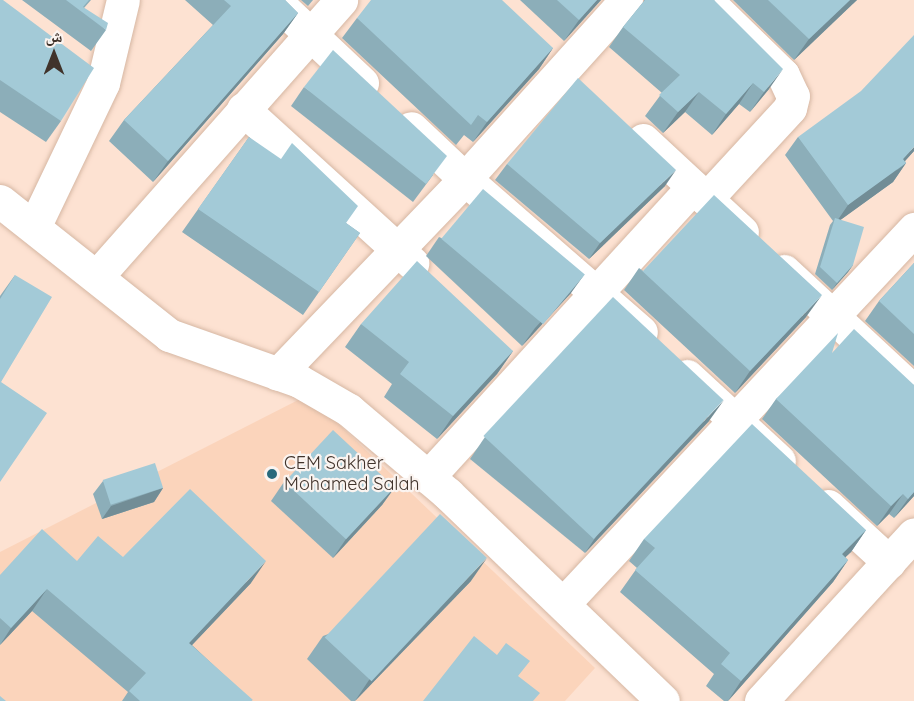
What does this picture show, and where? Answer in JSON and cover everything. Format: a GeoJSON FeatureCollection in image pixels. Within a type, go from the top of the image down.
{"type":"FeatureCollection","features":[{"type":"Feature","properties":{"kind":"street"},"geometry":{"type":"LineString","coordinates":[[35,225],[103,83],[123,0]]}},
{"type":"Feature","properties":{"kind":"street"},"geometry":{"type":"LineString","coordinates":[[274,0],[465,179],[598,292],[889,562]]}},
{"type":"Feature","properties":{"kind":"street"},"geometry":{"type":"LineString","coordinates":[[98,275],[341,0]]}},
{"type":"Feature","properties":{"kind":"street"},"geometry":{"type":"LineString","coordinates":[[278,374],[465,179],[567,69],[626,0]]}},
{"type":"Feature","properties":{"kind":"street"},"geometry":{"type":"LineString","coordinates":[[428,477],[598,292],[790,108],[793,96],[783,75],[705,0]]}},
{"type":"Feature","properties":{"kind":"street"},"geometry":{"type":"LineString","coordinates":[[542,46],[592,92]]}},
{"type":"Feature","properties":{"kind":"street"},"geometry":{"type":"LineString","coordinates":[[75,63],[103,83]]}},
{"type":"Feature","properties":{"kind":"street"},"geometry":{"type":"LineString","coordinates":[[243,109],[431,282]]}},
{"type":"Feature","properties":{"kind":"street"},"geometry":{"type":"LineString","coordinates":[[617,116],[914,392]]}},
{"type":"Feature","properties":{"kind":"street"},"geometry":{"type":"LineString","coordinates":[[0,201],[35,225],[169,335],[278,374],[349,410],[428,477],[663,701]]}},
{"type":"Feature","properties":{"kind":"street"},"geometry":{"type":"LineString","coordinates":[[563,604],[914,229]]}},
{"type":"Feature","properties":{"kind":"street"},"geometry":{"type":"LineString","coordinates":[[498,348],[523,373]]}},
{"type":"Feature","properties":{"kind":"street"},"geometry":{"type":"LineString","coordinates":[[761,701],[914,534]]}},
{"type":"Feature","properties":{"kind":"shaded area","name":"CEM Sakher Mohamed Salah"},"geometry":{"type":"Polygon","coordinates":[[[308,395],[595,668],[565,701],[0,701],[0,552],[308,395]]]}},
{"type":"Feature","properties":{"kind":"building"},"geometry":{"type":"Polygon","coordinates":[[[0,0],[94,68],[61,121],[0,80],[0,0]]]}},
{"type":"Feature","properties":{"kind":"building"},"geometry":{"type":"Polygon","coordinates":[[[66,0],[89,0],[83,7],[108,23],[106,30],[66,0]]]}},
{"type":"Feature","properties":{"kind":"building"},"geometry":{"type":"Polygon","coordinates":[[[224,0],[285,0],[298,13],[168,161],[124,120],[231,6],[224,0]]]}},
{"type":"Feature","properties":{"kind":"building"},"geometry":{"type":"Polygon","coordinates":[[[371,0],[502,0],[553,48],[487,122],[478,115],[471,125],[357,18],[371,0]]]}},
{"type":"Feature","properties":{"kind":"building"},"geometry":{"type":"Polygon","coordinates":[[[557,0],[597,0],[579,20],[557,0]]]}},
{"type":"Feature","properties":{"kind":"building"},"geometry":{"type":"Polygon","coordinates":[[[645,0],[714,0],[783,69],[764,92],[753,83],[726,114],[699,92],[678,112],[659,95],[680,75],[623,27],[645,0]]]}},
{"type":"Feature","properties":{"kind":"building"},"geometry":{"type":"Polygon","coordinates":[[[768,0],[850,0],[809,39],[768,0]]]}},
{"type":"Feature","properties":{"kind":"building"},"geometry":{"type":"Polygon","coordinates":[[[914,35],[914,147],[903,159],[906,163],[848,205],[798,137],[861,91],[914,35]]]}},
{"type":"Feature","properties":{"kind":"building"},"geometry":{"type":"Polygon","coordinates":[[[333,50],[447,156],[426,184],[304,87],[333,50]]]}},
{"type":"Feature","properties":{"kind":"building"},"geometry":{"type":"Polygon","coordinates":[[[578,78],[676,170],[600,243],[507,164],[578,78]]]}},
{"type":"Feature","properties":{"kind":"building"},"geometry":{"type":"Polygon","coordinates":[[[249,137],[281,159],[292,143],[358,206],[346,223],[360,233],[319,292],[198,209],[249,137]]]}},
{"type":"Feature","properties":{"kind":"building"},"geometry":{"type":"Polygon","coordinates":[[[483,189],[585,274],[543,324],[441,239],[483,189]]]}},
{"type":"Feature","properties":{"kind":"building"},"geometry":{"type":"Polygon","coordinates":[[[714,195],[822,295],[750,371],[639,268],[643,271],[714,195]]]}},
{"type":"Feature","properties":{"kind":"building"},"geometry":{"type":"Polygon","coordinates":[[[835,218],[864,227],[853,265],[837,283],[820,267],[835,218]]]}},
{"type":"Feature","properties":{"kind":"building"},"geometry":{"type":"Polygon","coordinates":[[[417,261],[513,351],[453,416],[400,374],[409,362],[361,324],[417,261]]]}},
{"type":"Feature","properties":{"kind":"building"},"geometry":{"type":"Polygon","coordinates":[[[914,263],[914,334],[879,301],[914,263]]]}},
{"type":"Feature","properties":{"kind":"building"},"geometry":{"type":"Polygon","coordinates":[[[15,275],[52,297],[1,382],[47,413],[0,482],[0,299],[15,275]]]}},
{"type":"Feature","properties":{"kind":"building"},"geometry":{"type":"Polygon","coordinates":[[[613,297],[723,400],[594,539],[483,436],[613,297]]]}},
{"type":"Feature","properties":{"kind":"building"},"geometry":{"type":"Polygon","coordinates":[[[854,329],[914,385],[914,492],[908,499],[903,494],[891,506],[776,399],[838,333],[832,353],[854,329]]]}},
{"type":"Feature","properties":{"kind":"building"},"geometry":{"type":"Polygon","coordinates":[[[752,424],[866,530],[842,554],[848,560],[741,681],[721,664],[730,653],[635,570],[655,548],[644,539],[752,424]]]}},
{"type":"Feature","properties":{"kind":"building"},"geometry":{"type":"Polygon","coordinates":[[[333,430],[394,487],[346,539],[285,482],[333,430]]]}},
{"type":"Feature","properties":{"kind":"building"},"geometry":{"type":"Polygon","coordinates":[[[155,463],[163,488],[111,505],[103,480],[155,463]]]}},
{"type":"Feature","properties":{"kind":"building"},"geometry":{"type":"Polygon","coordinates":[[[190,489],[266,561],[189,643],[253,700],[140,701],[129,691],[146,673],[47,589],[11,628],[0,618],[0,575],[42,529],[77,561],[98,536],[123,557],[190,489]]]}},
{"type":"Feature","properties":{"kind":"building"},"geometry":{"type":"Polygon","coordinates":[[[440,514],[487,558],[372,681],[325,638],[440,514]]]}},
{"type":"Feature","properties":{"kind":"building"},"geometry":{"type":"Polygon","coordinates":[[[474,636],[497,655],[506,643],[530,661],[518,676],[540,693],[533,701],[423,701],[474,636]]]}},
{"type":"Feature","properties":{"kind":"place","name":"CEM Sakher Mohamed Salah"},"geometry":{"type":"Point","coordinates":[272,474]}}]}
